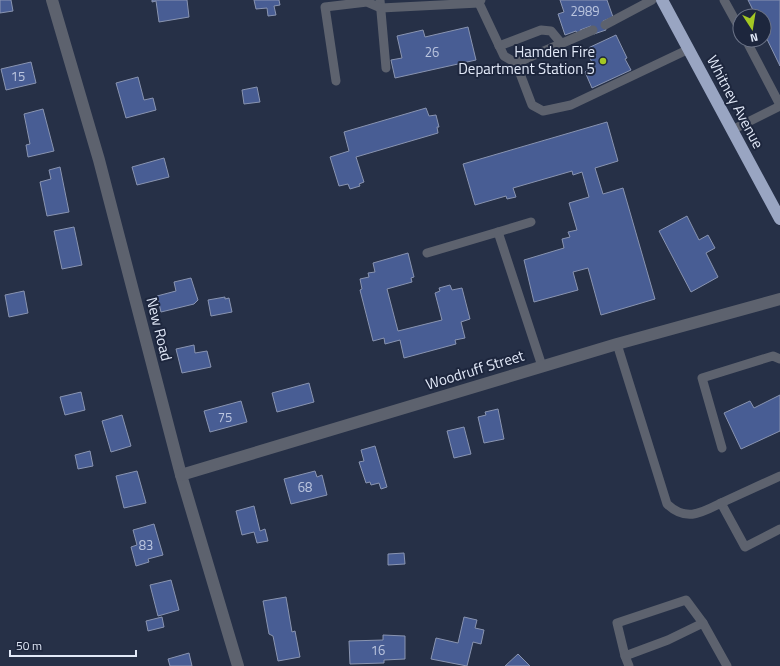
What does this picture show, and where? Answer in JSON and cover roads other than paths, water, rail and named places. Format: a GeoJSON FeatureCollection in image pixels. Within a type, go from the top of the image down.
{"type":"FeatureCollection","features":[{"type":"Feature","properties":{"kind":"highway","name":"Whitney Avenue"},"geometry":{"type":"LineString","coordinates":[[662,0],[780,219]]}},
{"type":"Feature","properties":{"kind":"street","name":"New Road"},"geometry":{"type":"LineString","coordinates":[[52,0],[99,160],[181,476],[238,666]]}},
{"type":"Feature","properties":{"kind":"street","name":"Woodruff Street"},"geometry":{"type":"LineString","coordinates":[[181,476],[542,366],[780,299]]}},
{"type":"Feature","properties":{"kind":"lane"},"geometry":{"type":"LineString","coordinates":[[604,25],[652,0]]}},
{"type":"Feature","properties":{"kind":"lane"},"geometry":{"type":"LineString","coordinates":[[724,0],[732,15]]}},
{"type":"Feature","properties":{"kind":"lane"},"geometry":{"type":"LineString","coordinates":[[336,81],[324,3],[367,2],[380,4],[480,2],[504,56],[516,63],[532,105],[543,111],[571,105],[689,49]]}},
{"type":"Feature","properties":{"kind":"lane"},"geometry":{"type":"LineString","coordinates":[[380,4],[386,68]]}},
{"type":"Feature","properties":{"kind":"lane"},"geometry":{"type":"LineString","coordinates":[[499,46],[541,30],[551,31],[561,43]]}},
{"type":"Feature","properties":{"kind":"lane"},"geometry":{"type":"LineString","coordinates":[[516,63],[593,30]]}},
{"type":"Feature","properties":{"kind":"lane"},"geometry":{"type":"LineString","coordinates":[[732,130],[780,106],[750,48]]}},
{"type":"Feature","properties":{"kind":"lane"},"geometry":{"type":"LineString","coordinates":[[428,253],[531,222]]}},
{"type":"Feature","properties":{"kind":"lane"},"geometry":{"type":"LineString","coordinates":[[498,232],[542,366]]}},
{"type":"Feature","properties":{"kind":"lane"},"geometry":{"type":"LineString","coordinates":[[617,344],[667,504],[674,511],[691,515],[698,514],[780,476]]}},
{"type":"Feature","properties":{"kind":"lane"},"geometry":{"type":"LineString","coordinates":[[722,448],[702,378],[773,356],[780,359]]}},
{"type":"Feature","properties":{"kind":"lane"},"geometry":{"type":"LineString","coordinates":[[722,503],[746,547],[780,529]]}},
{"type":"Feature","properties":{"kind":"lane"},"geometry":{"type":"LineString","coordinates":[[629,666],[617,623],[686,600],[703,623],[728,666]]}},
{"type":"Feature","properties":{"kind":"lane"},"geometry":{"type":"LineString","coordinates":[[625,656],[668,640],[703,623]]}},
{"type":"Feature","properties":{"kind":"place","name":"Hamden Fire Department Station 5"},"geometry":{"type":"Point","coordinates":[603,61]}}]}
